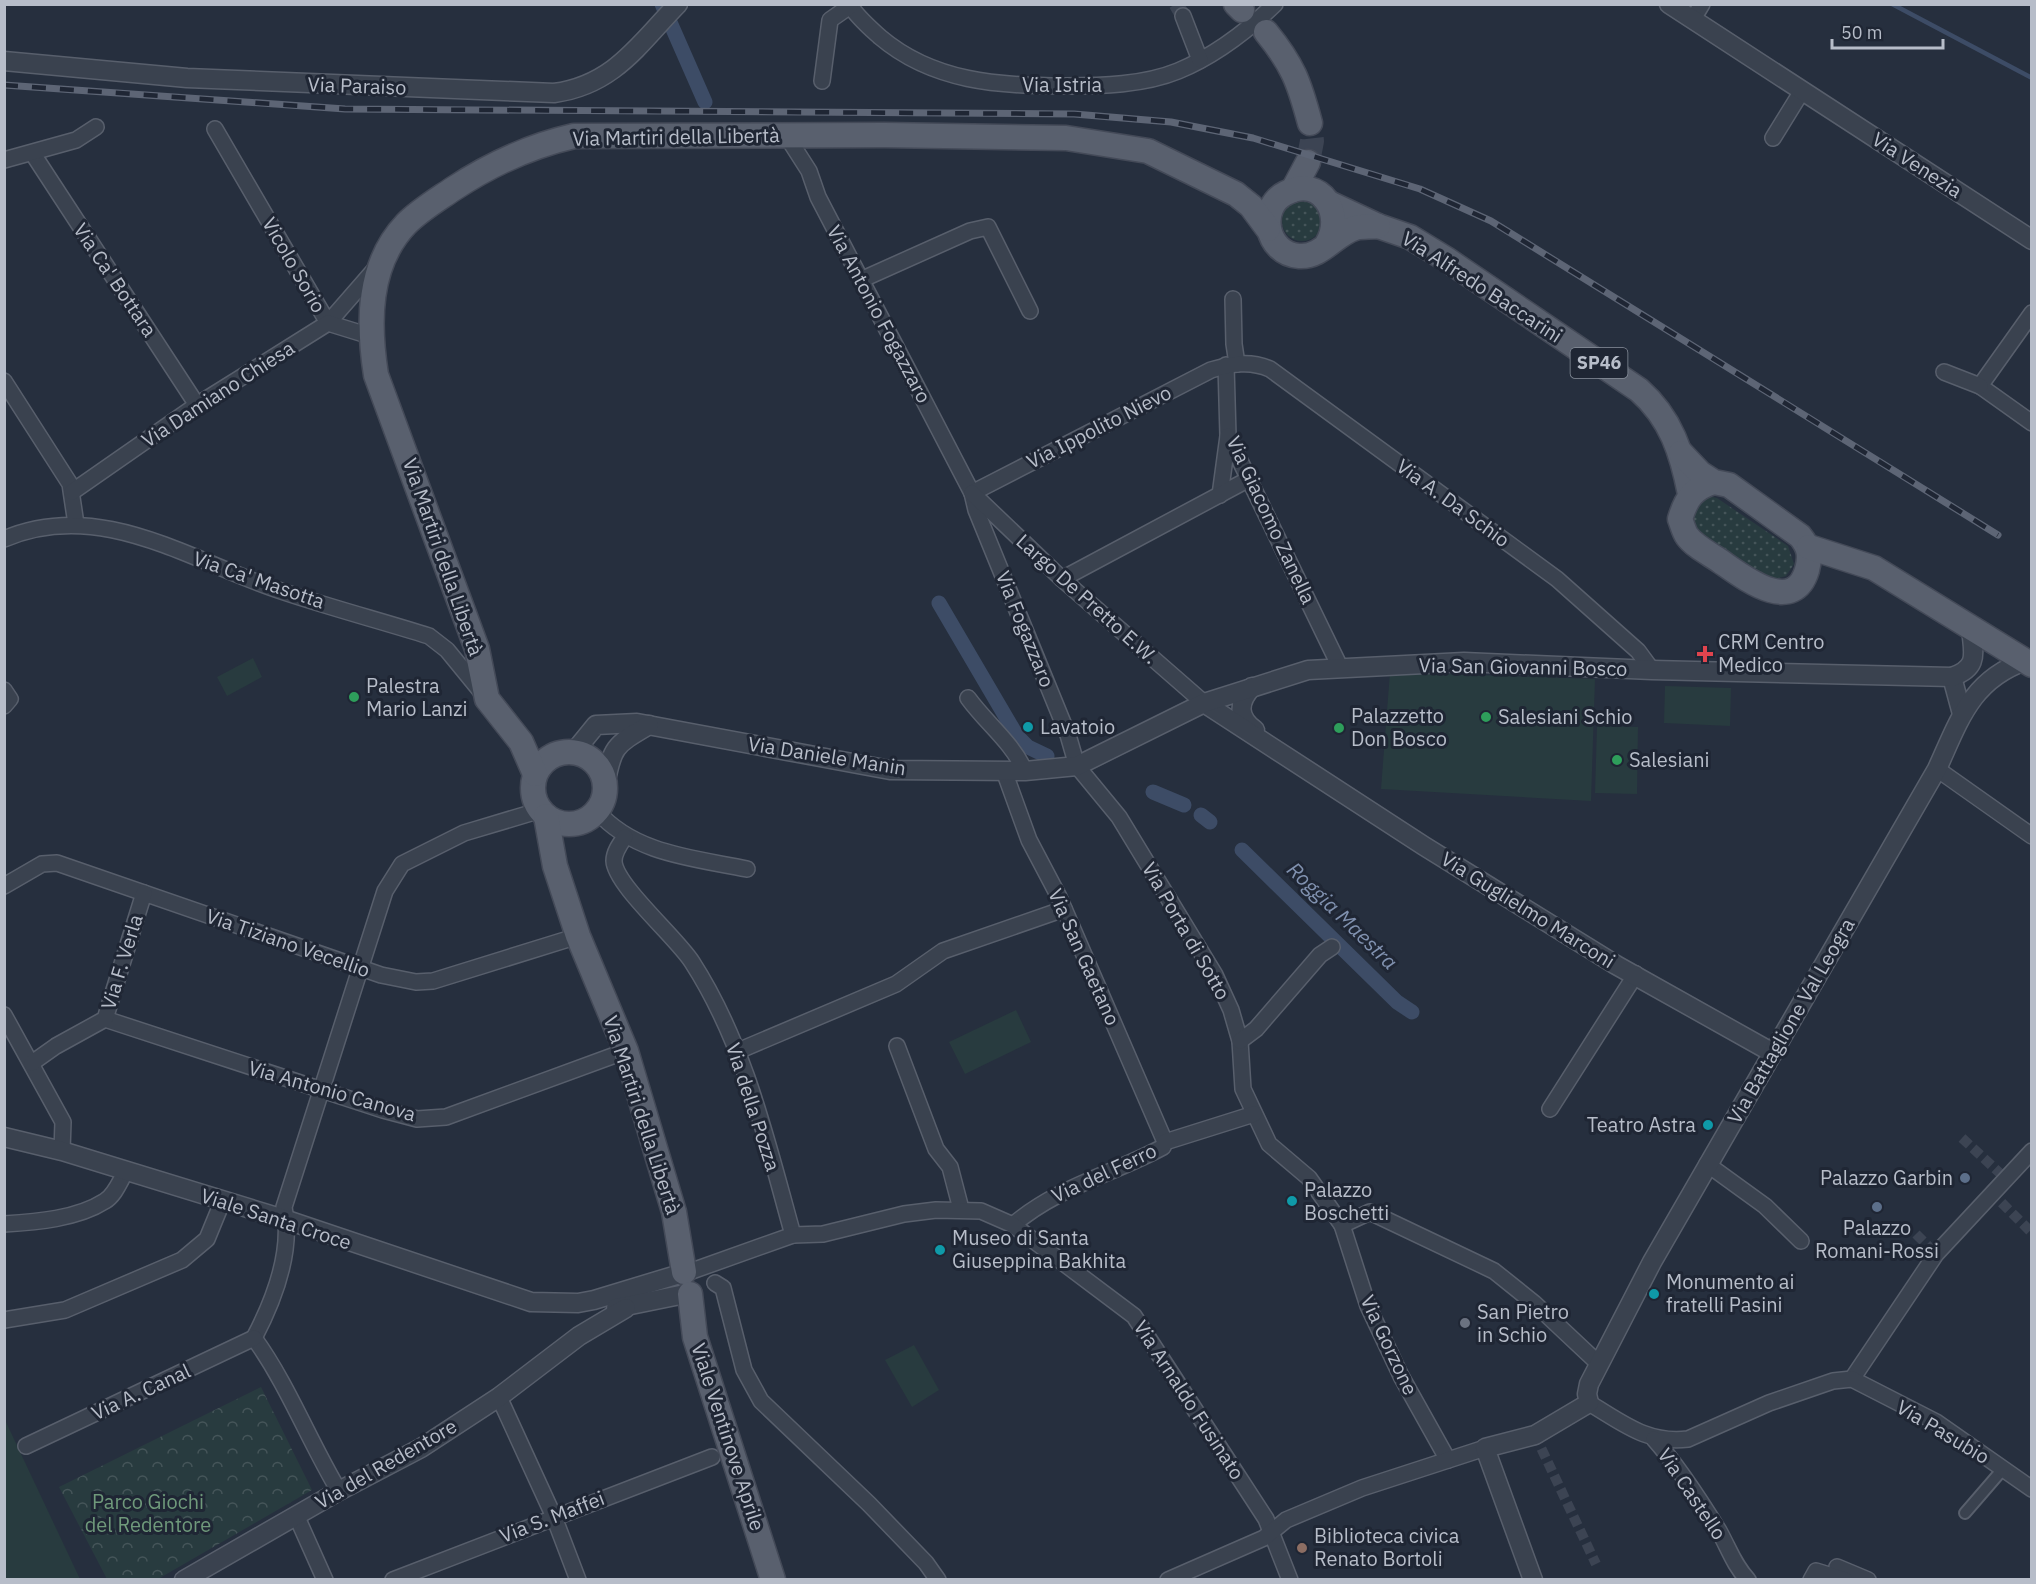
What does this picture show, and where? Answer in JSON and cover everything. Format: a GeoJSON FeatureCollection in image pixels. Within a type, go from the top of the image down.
{"type":"FeatureCollection","features":[{"type":"Feature","properties":{"kind":"main road"},"geometry":{"type":"LineString","coordinates":[[1266,32],[1287,58],[1299,82],[1310,123]]}},
{"type":"Feature","properties":{"kind":"main road","name":"Via Martiri della Libertà"},"geometry":{"type":"LineString","coordinates":[[685,1281],[674,1212],[626,1051],[578,936],[554,860],[543,813],[534,799],[535,774],[521,742],[487,699],[477,649],[376,375],[370,336],[371,306],[386,256],[405,225],[423,209],[465,181],[508,157],[540,144],[574,136],[786,135],[1066,138],[1148,151],[1236,194],[1251,206],[1268,229]]}},
{"type":"Feature","properties":{"kind":"main road","name":"Via Martiri della Libertà"},"geometry":{"type":"LineString","coordinates":[[1236,194],[1304,196]]}},
{"type":"Feature","properties":{"kind":"main road"},"geometry":{"type":"LineString","coordinates":[[1268,229],[1268,218],[1304,196],[1335,224],[1327,244]]}},
{"type":"Feature","properties":{"kind":"main road","name":"Via Alfredo Baccarini"},"geometry":{"type":"LineString","coordinates":[[1304,196],[1410,237],[1639,390],[1655,404],[1666,420],[1682,453],[1690,494],[1680,519],[1687,537],[1754,584],[1773,591],[1785,592],[1796,586],[1805,574],[1854,561]]}},
{"type":"Feature","properties":{"kind":"main road","name":"Via Alfredo Baccarini"},"geometry":{"type":"LineString","coordinates":[[1268,229],[1279,248],[1288,253],[1309,255],[1355,228],[1378,226]]}},
{"type":"Feature","properties":{"kind":"main road","name":"Via Alfredo Baccarini"},"geometry":{"type":"LineString","coordinates":[[1682,453],[1700,473],[1721,484],[1800,536],[1809,548],[1854,561],[1892,578],[2028,663]]}},
{"type":"Feature","properties":{"kind":"main road"},"geometry":{"type":"LineString","coordinates":[[1690,494],[1702,486],[1721,484]]}},
{"type":"Feature","properties":{"kind":"main road"},"geometry":{"type":"LineString","coordinates":[[1805,574],[1809,562],[1809,548]]}},
{"type":"Feature","properties":{"kind":"main road","name":"Via Martiri della Libertà"},"geometry":{"type":"LineString","coordinates":[[504,719],[569,752],[584,754],[599,767],[605,786]]}},
{"type":"Feature","properties":{"kind":"main road"},"geometry":{"type":"LineString","coordinates":[[535,774],[542,763],[552,756],[569,752]]}},
{"type":"Feature","properties":{"kind":"main road"},"geometry":{"type":"LineString","coordinates":[[543,813],[558,822],[572,824],[581,822],[597,811],[602,803],[605,786]]}},
{"type":"Feature","properties":{"kind":"main road"},"geometry":{"type":"LineString","coordinates":[[554,860],[572,824]]}},
{"type":"Feature","properties":{"kind":"main road","name":"Viale Ventinove Aprile"},"geometry":{"type":"LineString","coordinates":[[685,1281],[695,1337],[773,1580]]}},
{"type":"Feature","properties":{"kind":"street","name":"Via Istria"},"geometry":{"type":"LineString","coordinates":[[822,81],[830,20],[849,5],[871,29],[899,52],[933,69],[973,81],[1034,86],[1111,84],[1176,72],[1231,41],[1275,4]]}},
{"type":"Feature","properties":{"kind":"street","name":"Via Venezia"},"geometry":{"type":"LineString","coordinates":[[1669,4],[1697,12],[1802,91],[2031,240]]}},
{"type":"Feature","properties":{"kind":"street","name":"Via Paraiso"},"geometry":{"type":"LineString","coordinates":[[4,61],[186,78],[554,93],[575,90],[594,83],[622,64],[675,7]]}},
{"type":"Feature","properties":{"kind":"street"},"geometry":{"type":"LineString","coordinates":[[1183,16],[1200,60]]}},
{"type":"Feature","properties":{"kind":"street"},"geometry":{"type":"LineString","coordinates":[[1773,138],[1802,91]]}},
{"type":"Feature","properties":{"kind":"street"},"geometry":{"type":"LineString","coordinates":[[4,160],[33,154],[76,140],[96,128]]}},
{"type":"Feature","properties":{"kind":"street","name":"Vicolo Sorio"},"geometry":{"type":"LineString","coordinates":[[215,129],[328,323],[386,256]]}},
{"type":"Feature","properties":{"kind":"street","name":"Via Antonio Fogazzaro"},"geometry":{"type":"LineString","coordinates":[[786,135],[809,171],[818,197],[863,279],[972,493]]}},
{"type":"Feature","properties":{"kind":"street","name":"Via Ca' Bottara"},"geometry":{"type":"LineString","coordinates":[[33,154],[197,405]]}},
{"type":"Feature","properties":{"kind":"street"},"geometry":{"type":"LineString","coordinates":[[863,279],[970,231],[988,226],[1030,311]]}},
{"type":"Feature","properties":{"kind":"street"},"geometry":{"type":"LineString","coordinates":[[1232,364],[1233,299]]}},
{"type":"Feature","properties":{"kind":"street"},"geometry":{"type":"LineString","coordinates":[[1980,386],[2031,313]]}},
{"type":"Feature","properties":{"kind":"street"},"geometry":{"type":"LineString","coordinates":[[328,323],[370,336]]}},
{"type":"Feature","properties":{"kind":"street","name":"Via Damiano Chiesa"},"geometry":{"type":"LineString","coordinates":[[72,492],[197,405],[328,323]]}},
{"type":"Feature","properties":{"kind":"street","name":"Via A. Da Schio"},"geometry":{"type":"LineString","coordinates":[[1232,364],[1249,363],[1270,369],[1557,579],[1638,651],[1652,670]]}},
{"type":"Feature","properties":{"kind":"street","name":"Via Ippolito Nievo"},"geometry":{"type":"LineString","coordinates":[[972,493],[1211,369],[1232,364]]}},
{"type":"Feature","properties":{"kind":"street","name":"Via Giacomo Zanella"},"geometry":{"type":"LineString","coordinates":[[1232,364],[1228,436],[1341,669]]}},
{"type":"Feature","properties":{"kind":"street"},"geometry":{"type":"LineString","coordinates":[[1944,372],[1980,386],[2031,423]]}},
{"type":"Feature","properties":{"kind":"street"},"geometry":{"type":"LineString","coordinates":[[4,381],[52,454],[72,492],[76,524]]}},
{"type":"Feature","properties":{"kind":"street"},"geometry":{"type":"LineString","coordinates":[[1220,495],[1228,436]]}},
{"type":"Feature","properties":{"kind":"street"},"geometry":{"type":"LineString","coordinates":[[1062,579],[1249,479]]}},
{"type":"Feature","properties":{"kind":"street","name":"Largo De Pretto E.W."},"geometry":{"type":"LineString","coordinates":[[972,493],[1062,579],[1204,703]]}},
{"type":"Feature","properties":{"kind":"street","name":"Via Fogazzaro"},"geometry":{"type":"LineString","coordinates":[[972,493],[976,510],[1068,735],[1077,766]]}},
{"type":"Feature","properties":{"kind":"street","name":"Via Ca' Masotta"},"geometry":{"type":"LineString","coordinates":[[4,539],[26,530],[76,524],[129,532],[283,592],[429,636],[447,650],[487,699]]}},
{"type":"Feature","properties":{"kind":"street"},"geometry":{"type":"LineString","coordinates":[[1962,714],[1952,677],[1967,672],[1973,662],[1971,628]]}},
{"type":"Feature","properties":{"kind":"street","name":"Via San Giovanni Bosco"},"geometry":{"type":"LineString","coordinates":[[1077,766],[1204,703],[1308,670],[1464,662],[1652,670],[1952,677]]}},
{"type":"Feature","properties":{"kind":"street","name":"Via Battaglione Val Leogra"},"geometry":{"type":"LineString","coordinates":[[1589,1403],[1587,1394],[1599,1364],[1707,1164],[1937,769],[1962,714],[1984,683],[2003,669],[2028,663]]}},
{"type":"Feature","properties":{"kind":"street","name":"Via Guglielmo Marconi"},"geometry":{"type":"LineString","coordinates":[[1252,687],[1241,702],[1242,717],[1250,727],[1288,757]]}},
{"type":"Feature","properties":{"kind":"street"},"geometry":{"type":"LineString","coordinates":[[4,690],[10,699],[4,706]]}},
{"type":"Feature","properties":{"kind":"street"},"geometry":{"type":"LineString","coordinates":[[968,698],[989,725],[995,727],[1016,752],[1025,771]]}},
{"type":"Feature","properties":{"kind":"street","name":"Via Guglielmo Marconi"},"geometry":{"type":"LineString","coordinates":[[1204,703],[1424,846],[1616,965],[1636,974],[1773,1053]]}},
{"type":"Feature","properties":{"kind":"street"},"geometry":{"type":"LineString","coordinates":[[569,752],[589,731],[603,723],[615,730],[617,744],[609,764],[605,786]]}},
{"type":"Feature","properties":{"kind":"street","name":"Via Daniele Manin"},"geometry":{"type":"LineString","coordinates":[[603,723],[649,725],[890,770],[1025,771],[1077,766]]}},
{"type":"Feature","properties":{"kind":"street"},"geometry":{"type":"LineString","coordinates":[[617,744],[649,725]]}},
{"type":"Feature","properties":{"kind":"street","name":"Via Porta di Sotto"},"geometry":{"type":"LineString","coordinates":[[1077,766],[1119,817],[1215,975],[1231,1010],[1240,1041],[1243,1089],[1254,1114]]}},
{"type":"Feature","properties":{"kind":"street"},"geometry":{"type":"LineString","coordinates":[[1937,769],[2031,836]]}},
{"type":"Feature","properties":{"kind":"street","name":"Via San Gaetano"},"geometry":{"type":"LineString","coordinates":[[1004,771],[1029,840],[1064,909],[1165,1142]]}},
{"type":"Feature","properties":{"kind":"street"},"geometry":{"type":"LineString","coordinates":[[597,811],[609,825],[625,837],[658,850],[747,869]]}},
{"type":"Feature","properties":{"kind":"street"},"geometry":{"type":"LineString","coordinates":[[339,1491],[314,1448],[273,1363],[254,1338],[265,1318],[280,1277],[287,1220],[284,1207],[385,891],[402,864],[464,833],[543,813]]}},
{"type":"Feature","properties":{"kind":"street","name":"Via della Pozza"},"geometry":{"type":"LineString","coordinates":[[625,837],[614,860],[620,876],[691,961],[738,1051],[793,1235]]}},
{"type":"Feature","properties":{"kind":"street","name":"Via Tiziano Vecellio"},"geometry":{"type":"LineString","coordinates":[[4,886],[36,866],[57,863],[361,969],[381,975],[433,981],[578,936]]}},
{"type":"Feature","properties":{"kind":"street","name":"Via F. Verla"},"geometry":{"type":"LineString","coordinates":[[32,1062],[105,1019],[144,893]]}},
{"type":"Feature","properties":{"kind":"street"},"geometry":{"type":"LineString","coordinates":[[738,1051],[896,984],[943,951],[1064,909]]}},
{"type":"Feature","properties":{"kind":"street"},"geometry":{"type":"LineString","coordinates":[[1240,1041],[1256,1029],[1320,955],[1332,946]]}},
{"type":"Feature","properties":{"kind":"street"},"geometry":{"type":"LineString","coordinates":[[1550,1109],[1636,974]]}},
{"type":"Feature","properties":{"kind":"street"},"geometry":{"type":"LineString","coordinates":[[4,1015],[32,1062],[63,1122],[62,1151]]}},
{"type":"Feature","properties":{"kind":"street","name":"Via Antonio Canova"},"geometry":{"type":"LineString","coordinates":[[105,1019],[321,1091],[417,1119],[446,1117],[626,1051]]}},
{"type":"Feature","properties":{"kind":"street"},"geometry":{"type":"LineString","coordinates":[[897,1046],[936,1149],[950,1167],[961,1209]]}},
{"type":"Feature","properties":{"kind":"street","name":"Via del Ferro"},"geometry":{"type":"LineString","coordinates":[[1013,1225],[1063,1190],[1136,1161],[1163,1147],[1165,1142],[1254,1114]]}},
{"type":"Feature","properties":{"kind":"street","name":"Via Gorzone"},"geometry":{"type":"LineString","coordinates":[[1254,1114],[1269,1144],[1309,1178],[1342,1225],[1368,1306],[1401,1376],[1448,1460]]}},
{"type":"Feature","properties":{"kind":"street","name":"Viale Santa Croce"},"geometry":{"type":"LineString","coordinates":[[4,1137],[62,1151],[287,1220],[500,1294],[531,1302],[626,1308],[685,1281]]}},
{"type":"Feature","properties":{"kind":"street"},"geometry":{"type":"LineString","coordinates":[[1168,1580],[1239,1550],[1272,1532],[1286,1520],[1362,1488],[1485,1448],[1536,1435],[1589,1403],[1654,1439],[1688,1438],[1769,1403],[1833,1381],[1852,1379],[1936,1254],[2031,1152]]}},
{"type":"Feature","properties":{"kind":"street"},"geometry":{"type":"LineString","coordinates":[[1707,1164],[1765,1206],[1801,1241]]}},
{"type":"Feature","properties":{"kind":"street"},"geometry":{"type":"LineString","coordinates":[[4,1224],[36,1222],[82,1211],[106,1201],[126,1171]]}},
{"type":"Feature","properties":{"kind":"street"},"geometry":{"type":"LineString","coordinates":[[4,1320],[65,1310],[182,1260],[207,1239],[223,1200]]}},
{"type":"Feature","properties":{"kind":"street","name":"Via Arnaldo Fusinato"},"geometry":{"type":"LineString","coordinates":[[685,1281],[793,1235],[823,1234],[903,1214],[961,1209],[981,1211],[1013,1225],[1134,1316],[1266,1519],[1290,1580]]}},
{"type":"Feature","properties":{"kind":"street"},"geometry":{"type":"LineString","coordinates":[[1342,1225],[1370,1212],[1494,1271],[1534,1303],[1599,1364]]}},
{"type":"Feature","properties":{"kind":"street","name":"Viale Santa Croce"},"geometry":{"type":"LineString","coordinates":[[591,1305],[685,1281]]}},
{"type":"Feature","properties":{"kind":"street"},"geometry":{"type":"LineString","coordinates":[[715,1283],[723,1288],[744,1370],[761,1401],[869,1504],[926,1563],[938,1580]]}},
{"type":"Feature","properties":{"kind":"street"},"geometry":{"type":"LineString","coordinates":[[579,1335],[591,1305]]}},
{"type":"Feature","properties":{"kind":"street","name":"Via del Redentore"},"geometry":{"type":"LineString","coordinates":[[184,1580],[339,1491],[421,1448],[499,1396],[579,1335],[626,1308]]}},
{"type":"Feature","properties":{"kind":"street","name":"Via A. Canal"},"geometry":{"type":"LineString","coordinates":[[26,1446],[254,1338]]}},
{"type":"Feature","properties":{"kind":"street","name":"Via Pasubio"},"geometry":{"type":"LineString","coordinates":[[1852,1379],[1936,1422],[2031,1489]]}},
{"type":"Feature","properties":{"kind":"street"},"geometry":{"type":"LineString","coordinates":[[499,1396],[554,1516],[578,1580]]}},
{"type":"Feature","properties":{"kind":"street","name":"Via Castello"},"geometry":{"type":"LineString","coordinates":[[1654,1439],[1711,1518],[1726,1543],[1734,1564],[1748,1580]]}},
{"type":"Feature","properties":{"kind":"street"},"geometry":{"type":"LineString","coordinates":[[1485,1448],[1533,1580]]}},
{"type":"Feature","properties":{"kind":"street","name":"Via S. Maffei"},"geometry":{"type":"LineString","coordinates":[[393,1580],[712,1457]]}},
{"type":"Feature","properties":{"kind":"street"},"geometry":{"type":"LineString","coordinates":[[1965,1513],[2003,1469]]}},
{"type":"Feature","properties":{"kind":"street"},"geometry":{"type":"LineString","coordinates":[[296,1515],[325,1580]]}},
{"type":"Feature","properties":{"kind":"street"},"geometry":{"type":"LineString","coordinates":[[1811,1580],[1816,1571],[1841,1573],[1868,1580]]}},
{"type":"Feature","properties":{"kind":"green space"},"geometry":{"type":"Polygon","coordinates":[[[1302,201],[1310,202],[1316,207],[1321,213],[1321,229],[1316,235],[1310,240],[1302,241],[1294,240],[1288,235],[1283,229],[1282,221],[1283,213],[1288,207],[1294,202],[1302,201]]]}},
{"type":"Feature","properties":{"kind":"green space"},"geometry":{"type":"Polygon","coordinates":[[[1708,496],[1717,498],[1788,546],[1794,564],[1786,576],[1772,580],[1764,577],[1697,532],[1692,525],[1693,504],[1708,496]]]}},
{"type":"Feature","properties":{"kind":"green space"},"geometry":{"type":"Polygon","coordinates":[[[253,658],[262,677],[227,696],[217,677],[253,658]]]}},
{"type":"Feature","properties":{"kind":"green space","name":"Salesiani Schio"},"geometry":{"type":"Polygon","coordinates":[[[1390,672],[1595,679],[1591,801],[1381,789],[1390,672]]]}},
{"type":"Feature","properties":{"kind":"green space","name":"Salesiani"},"geometry":{"type":"Polygon","coordinates":[[[1665,686],[1731,688],[1730,726],[1664,723],[1665,686]]]}},
{"type":"Feature","properties":{"kind":"green space","name":"Salesiani"},"geometry":{"type":"Polygon","coordinates":[[[1597,726],[1638,727],[1637,794],[1595,793],[1597,726]]]}},
{"type":"Feature","properties":{"kind":"green space"},"geometry":{"type":"Polygon","coordinates":[[[1016,1010],[1031,1042],[965,1074],[949,1042],[1016,1010]]]}},
{"type":"Feature","properties":{"kind":"green space"},"geometry":{"type":"Polygon","coordinates":[[[914,1345],[939,1390],[912,1407],[885,1360],[914,1345]]]}},
{"type":"Feature","properties":{"kind":"green space","name":"Parco Giochi del Redentore"},"geometry":{"type":"Polygon","coordinates":[[[261,1387],[312,1490],[158,1579],[107,1579],[59,1487],[261,1387]]]}},
{"type":"Feature","properties":{"kind":"green space"},"geometry":{"type":"Polygon","coordinates":[[[5,1420],[80,1579],[5,1579],[5,1420]]]}},
{"type":"Feature","properties":{"kind":"waterway","name":"Roggia Maestra"},"geometry":{"type":"LineString","coordinates":[[662,4],[705,102]]}},
{"type":"Feature","properties":{"kind":"waterway"},"geometry":{"type":"LineString","coordinates":[[1892,4],[2032,78]]}},
{"type":"Feature","properties":{"kind":"waterway","name":"Roggia Maestra"},"geometry":{"type":"LineString","coordinates":[[939,603],[1017,736],[1028,747],[1047,756]]}},
{"type":"Feature","properties":{"kind":"waterway","name":"Roggia Maestra"},"geometry":{"type":"LineString","coordinates":[[1153,792],[1184,805]]}},
{"type":"Feature","properties":{"kind":"waterway","name":"Roggia Maestra"},"geometry":{"type":"LineString","coordinates":[[1201,815],[1210,822]]}},
{"type":"Feature","properties":{"kind":"waterway","name":"Roggia Maestra"},"geometry":{"type":"LineString","coordinates":[[1242,850],[1397,1002],[1412,1012]]}},
{"type":"Feature","properties":{"kind":"tunnel"},"geometry":{"type":"LineString","coordinates":[[1176,4],[1183,16]]}},
{"type":"Feature","properties":{"kind":"tunnel"},"geometry":{"type":"LineString","coordinates":[[1308,162],[1312,141],[1310,123]]}},
{"type":"Feature","properties":{"kind":"tunnel"},"geometry":{"type":"LineString","coordinates":[[1962,1138],[2005,1178]]}},
{"type":"Feature","properties":{"kind":"tunnel"},"geometry":{"type":"LineString","coordinates":[[1991,1192],[2032,1233]]}},
{"type":"Feature","properties":{"kind":"tunnel"},"geometry":{"type":"LineString","coordinates":[[1916,1234],[1936,1254]]}},
{"type":"Feature","properties":{"kind":"tunnel"},"geometry":{"type":"LineString","coordinates":[[1535,1435],[1596,1564]]}},
{"type":"Feature","properties":{"kind":"railway"},"geometry":{"type":"LineString","coordinates":[[4,85],[345,109],[1074,114],[1171,122],[1253,138],[1420,189],[1491,221],[1998,535]]}},
{"type":"Feature","properties":{"kind":"place","name":"CRM Centro Medico"},"geometry":{"type":"Point","coordinates":[1705,654]}},
{"type":"Feature","properties":{"kind":"place","name":"Palestra Mario Lanzi"},"geometry":{"type":"Point","coordinates":[354,697]}},
{"type":"Feature","properties":{"kind":"place","name":"Salesiani Schio"},"geometry":{"type":"Point","coordinates":[1486,717]}},
{"type":"Feature","properties":{"kind":"place","name":"Lavatoio"},"geometry":{"type":"Point","coordinates":[1028,727]}},
{"type":"Feature","properties":{"kind":"place","name":"Palazzetto Don Bosco"},"geometry":{"type":"Point","coordinates":[1339,728]}},
{"type":"Feature","properties":{"kind":"place","name":"Salesiani"},"geometry":{"type":"Point","coordinates":[1617,760]}},
{"type":"Feature","properties":{"kind":"place","name":"Teatro Astra"},"geometry":{"type":"Point","coordinates":[1708,1125]}},
{"type":"Feature","properties":{"kind":"place","name":"Palazzo Garbin"},"geometry":{"type":"Point","coordinates":[1965,1178]}},
{"type":"Feature","properties":{"kind":"place","name":"Palazzo Boschetti"},"geometry":{"type":"Point","coordinates":[1292,1201]}},
{"type":"Feature","properties":{"kind":"place","name":"Palazzo Romani-Rossi"},"geometry":{"type":"Point","coordinates":[1877,1207]}},
{"type":"Feature","properties":{"kind":"place","name":"Museo di Santa Giuseppina Bakhita"},"geometry":{"type":"Point","coordinates":[940,1250]}},
{"type":"Feature","properties":{"kind":"place","name":"Monumento ai fratelli Pasini"},"geometry":{"type":"Point","coordinates":[1654,1294]}},
{"type":"Feature","properties":{"kind":"place","name":"San Pietro in Schio"},"geometry":{"type":"Point","coordinates":[1465,1323]}},
{"type":"Feature","properties":{"kind":"place","name":"Biblioteca civica Renato Bortoli"},"geometry":{"type":"Point","coordinates":[1302,1548]}}]}
